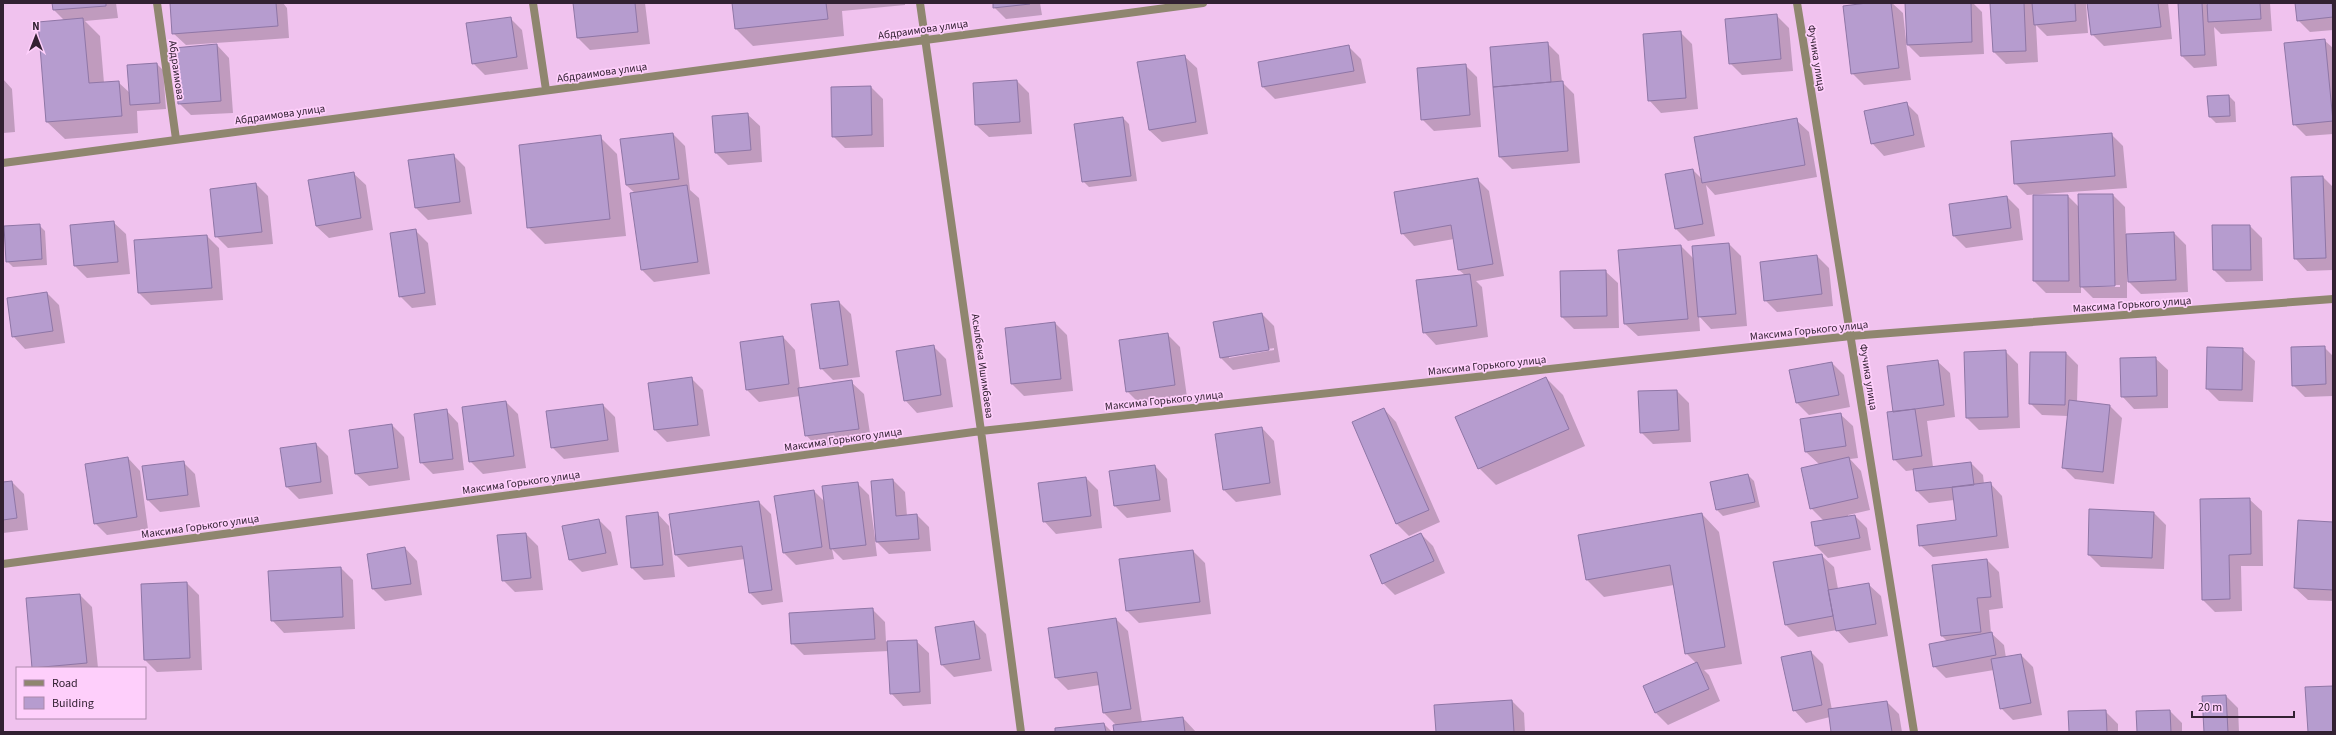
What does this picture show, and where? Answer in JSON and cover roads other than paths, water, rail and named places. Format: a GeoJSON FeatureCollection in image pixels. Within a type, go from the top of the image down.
{"type":"FeatureCollection","features":[{"type":"Feature","properties":{"kind":"street","name":"Абдраимова"},"geometry":{"type":"LineString","coordinates":[[157,3],[176,139]]}},
{"type":"Feature","properties":{"kind":"street"},"geometry":{"type":"LineString","coordinates":[[533,3],[546,90]]}},
{"type":"Feature","properties":{"kind":"street","name":"Асылбека Ишимбаева"},"geometry":{"type":"LineString","coordinates":[[920,3],[981,431],[1021,732]]}},
{"type":"Feature","properties":{"kind":"street","name":"Абдраимова улица"},"geometry":{"type":"LineString","coordinates":[[3,163],[1203,3]]}},
{"type":"Feature","properties":{"kind":"street","name":"Фучика улица"},"geometry":{"type":"LineString","coordinates":[[1797,3],[1914,732]]}},
{"type":"Feature","properties":{"kind":"street","name":"Максима Горького улица"},"geometry":{"type":"LineString","coordinates":[[3,564],[981,431],[1851,336],[2333,299]]}}]}
